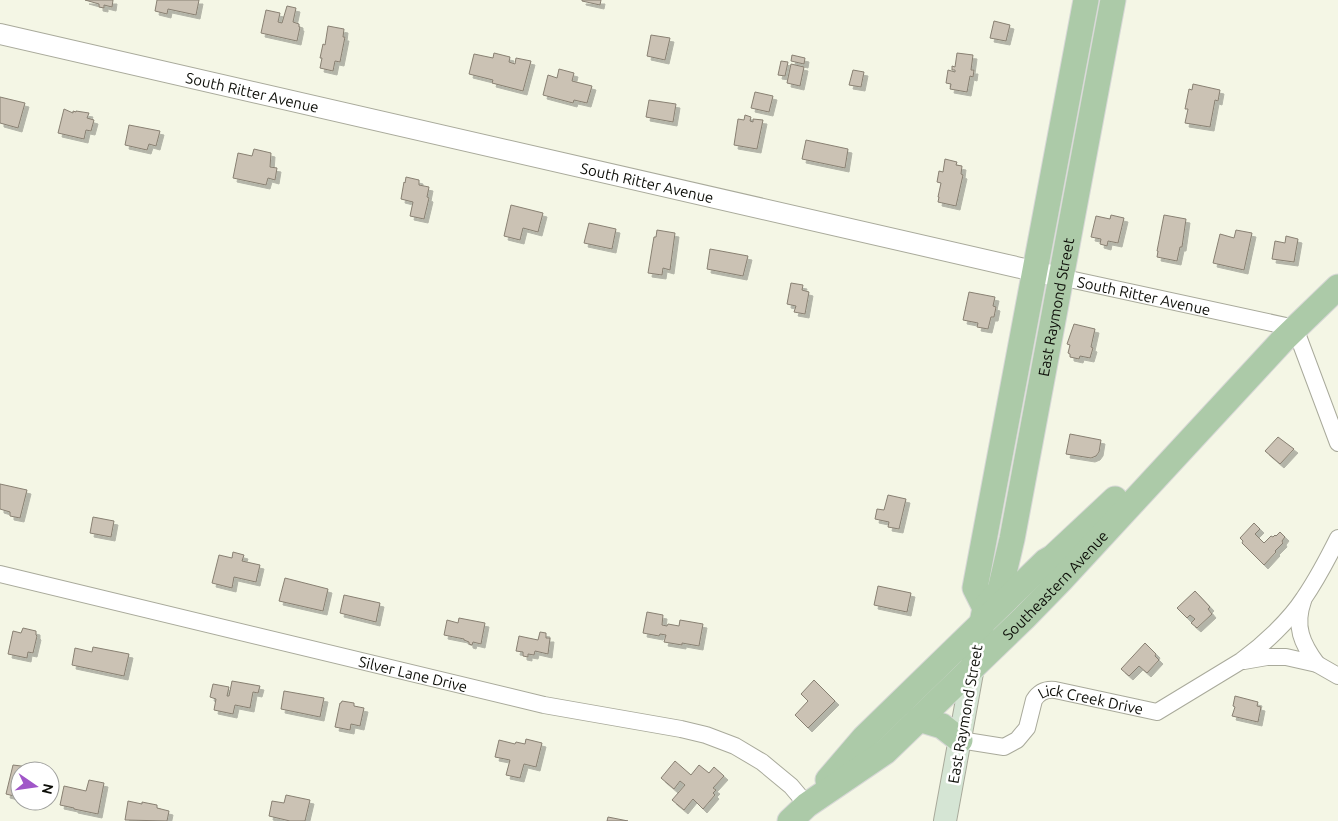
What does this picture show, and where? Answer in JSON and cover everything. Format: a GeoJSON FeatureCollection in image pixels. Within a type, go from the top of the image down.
{"type":"FeatureCollection","features":[{"type":"Feature","properties":{"kind":"main road","name":"East Raymond Street"},"geometry":{"type":"LineString","coordinates":[[983,616],[975,588],[1086,0]]}},
{"type":"Feature","properties":{"kind":"main road","name":"East Raymond Street"},"geometry":{"type":"LineString","coordinates":[[945,821],[983,616],[1000,590],[1012,539],[1113,0]]}},
{"type":"Feature","properties":{"kind":"main road","name":"Southeastern Avenue"},"geometry":{"type":"LineString","coordinates":[[799,813],[864,738],[983,616],[1046,560],[1053,557],[1338,286]]}},
{"type":"Feature","properties":{"kind":"main road","name":"Southeastern Avenue"},"geometry":{"type":"LineString","coordinates":[[799,813],[885,752],[1024,618],[1289,334]]}},
{"type":"Feature","properties":{"kind":"main road"},"geometry":{"type":"LineString","coordinates":[[1012,539],[1024,551],[1039,559],[1046,560]]}},
{"type":"Feature","properties":{"kind":"main road"},"geometry":{"type":"LineString","coordinates":[[919,719],[942,726],[960,740]]}},
{"type":"Feature","properties":{"kind":"street","name":"South Ritter Avenue"},"geometry":{"type":"LineString","coordinates":[[0,34],[1035,271],[1289,334]]}},
{"type":"Feature","properties":{"kind":"street"},"geometry":{"type":"LineString","coordinates":[[1289,334],[1338,443]]}},
{"type":"Feature","properties":{"kind":"street","name":"Lick Creek Drive"},"geometry":{"type":"LineString","coordinates":[[1317,664],[1303,643],[1300,630],[1300,610],[1304,598],[1338,538]]}},
{"type":"Feature","properties":{"kind":"street","name":"Silver Lane Drive"},"geometry":{"type":"LineString","coordinates":[[0,574],[544,705],[706,735],[735,746],[762,762],[791,786],[799,813]]}},
{"type":"Feature","properties":{"kind":"street","name":"Lick Creek Drive"},"geometry":{"type":"LineString","coordinates":[[960,740],[1004,747],[1017,740],[1027,728],[1034,700],[1041,692],[1048,689],[1157,712],[1253,652],[1275,631],[1304,598]]}},
{"type":"Feature","properties":{"kind":"street","name":"Lick Creek Drive"},"geometry":{"type":"LineString","coordinates":[[1241,661],[1277,656],[1286,657],[1317,664],[1338,676]]}},
{"type":"Feature","properties":{"kind":"building"},"geometry":{"type":"Polygon","coordinates":[[[85,0],[113,0],[112,7],[104,5],[104,8],[99,7],[99,4],[85,0]]]}},
{"type":"Feature","properties":{"kind":"building"},"geometry":{"type":"Polygon","coordinates":[[[157,0],[199,0],[196,15],[168,9],[167,14],[155,11],[157,0]]]}},
{"type":"Feature","properties":{"kind":"building"},"geometry":{"type":"Polygon","coordinates":[[[582,0],[601,0],[600,5],[582,0]]]}},
{"type":"Feature","properties":{"kind":"building"},"geometry":{"type":"Polygon","coordinates":[[[287,6],[296,8],[293,22],[299,24],[300,27],[297,41],[261,33],[266,10],[280,13],[278,22],[282,23],[287,6]]]}},
{"type":"Feature","properties":{"kind":"building"},"geometry":{"type":"Polygon","coordinates":[[[994,21],[1010,25],[1006,41],[990,38],[994,21]]]}},
{"type":"Feature","properties":{"kind":"building"},"geometry":{"type":"Polygon","coordinates":[[[328,26],[344,29],[343,37],[345,37],[340,62],[335,61],[333,71],[320,68],[322,58],[320,58],[323,44],[325,45],[328,26]]]}},
{"type":"Feature","properties":{"kind":"building"},"geometry":{"type":"Polygon","coordinates":[[[651,35],[670,38],[665,60],[647,56],[651,35]]]}},
{"type":"Feature","properties":{"kind":"building"},"geometry":{"type":"Polygon","coordinates":[[[494,53],[510,57],[509,62],[515,64],[516,58],[531,61],[523,91],[492,83],[493,80],[469,74],[474,54],[493,58],[494,53]]]}},
{"type":"Feature","properties":{"kind":"building"},"geometry":{"type":"Polygon","coordinates":[[[957,53],[973,55],[971,70],[974,70],[973,77],[970,76],[967,92],[950,89],[951,84],[946,83],[948,70],[955,72],[955,70],[952,70],[952,66],[955,67],[957,53]]]}},
{"type":"Feature","properties":{"kind":"building"},"geometry":{"type":"Polygon","coordinates":[[[792,55],[805,58],[804,64],[791,61],[792,55]]]}},
{"type":"Feature","properties":{"kind":"building"},"geometry":{"type":"Polygon","coordinates":[[[781,61],[788,62],[785,76],[778,75],[781,61]]]}},
{"type":"Feature","properties":{"kind":"building"},"geometry":{"type":"Polygon","coordinates":[[[791,64],[804,67],[800,86],[787,83],[791,64]]]}},
{"type":"Feature","properties":{"kind":"building"},"geometry":{"type":"Polygon","coordinates":[[[559,69],[574,73],[572,81],[592,86],[587,103],[574,100],[573,103],[543,95],[548,75],[557,78],[559,69]]]}},
{"type":"Feature","properties":{"kind":"building"},"geometry":{"type":"Polygon","coordinates":[[[853,70],[864,72],[861,87],[849,85],[853,70]]]}},
{"type":"Feature","properties":{"kind":"building"},"geometry":{"type":"Polygon","coordinates":[[[1193,84],[1220,90],[1218,101],[1215,100],[1210,127],[1185,123],[1188,109],[1185,109],[1189,89],[1192,90],[1193,84]]]}},
{"type":"Feature","properties":{"kind":"building"},"geometry":{"type":"Polygon","coordinates":[[[755,92],[773,96],[769,112],[751,108],[755,92]]]}},
{"type":"Feature","properties":{"kind":"building"},"geometry":{"type":"Polygon","coordinates":[[[0,97],[25,103],[18,128],[0,123],[0,97]]]}},
{"type":"Feature","properties":{"kind":"building"},"geometry":{"type":"Polygon","coordinates":[[[649,100],[676,104],[673,122],[646,117],[649,100]]]}},
{"type":"Feature","properties":{"kind":"building"},"geometry":{"type":"Polygon","coordinates":[[[64,109],[73,113],[73,111],[76,111],[89,113],[87,118],[94,120],[91,131],[86,130],[84,139],[58,133],[64,109]]]}},
{"type":"Feature","properties":{"kind":"building"},"geometry":{"type":"Polygon","coordinates":[[[745,115],[751,117],[750,121],[753,122],[753,119],[763,120],[757,149],[734,145],[738,119],[744,120],[745,115]]]}},
{"type":"Feature","properties":{"kind":"building"},"geometry":{"type":"Polygon","coordinates":[[[129,125],[160,131],[156,146],[149,144],[147,150],[125,145],[129,125]]]}},
{"type":"Feature","properties":{"kind":"building"},"geometry":{"type":"Polygon","coordinates":[[[806,140],[848,149],[845,168],[802,159],[806,140]]]}},
{"type":"Feature","properties":{"kind":"building"},"geometry":{"type":"Polygon","coordinates":[[[254,149],[271,153],[270,167],[277,168],[275,180],[268,178],[266,185],[233,178],[238,153],[252,156],[254,149]]]}},
{"type":"Feature","properties":{"kind":"building"},"geometry":{"type":"Polygon","coordinates":[[[945,159],[957,162],[956,165],[962,166],[961,174],[963,175],[956,206],[938,202],[941,183],[937,182],[939,171],[943,172],[945,159]]]}},
{"type":"Feature","properties":{"kind":"building"},"geometry":{"type":"Polygon","coordinates":[[[406,177],[419,180],[419,185],[429,187],[427,197],[429,198],[424,219],[410,216],[413,202],[401,199],[406,177]]]}},
{"type":"Feature","properties":{"kind":"building"},"geometry":{"type":"Polygon","coordinates":[[[511,205],[543,213],[538,232],[523,228],[520,240],[504,236],[511,205]]]}},
{"type":"Feature","properties":{"kind":"building"},"geometry":{"type":"Polygon","coordinates":[[[1111,215],[1124,218],[1118,243],[1108,241],[1107,246],[1100,244],[1101,239],[1091,237],[1096,216],[1110,219],[1111,215]]]}},
{"type":"Feature","properties":{"kind":"building"},"geometry":{"type":"Polygon","coordinates":[[[1164,215],[1186,219],[1182,247],[1180,247],[1177,261],[1157,257],[1164,215]]]}},
{"type":"Feature","properties":{"kind":"building"},"geometry":{"type":"Polygon","coordinates":[[[589,223],[616,229],[612,249],[584,243],[589,223]]]}},
{"type":"Feature","properties":{"kind":"building"},"geometry":{"type":"Polygon","coordinates":[[[657,230],[675,233],[670,270],[663,268],[662,275],[648,273],[654,237],[656,237],[657,230]]]}},
{"type":"Feature","properties":{"kind":"building"},"geometry":{"type":"Polygon","coordinates":[[[1236,230],[1252,233],[1244,270],[1213,263],[1220,234],[1234,238],[1236,230]]]}},
{"type":"Feature","properties":{"kind":"building"},"geometry":{"type":"Polygon","coordinates":[[[1286,236],[1298,239],[1294,262],[1272,259],[1275,241],[1285,243],[1286,236]]]}},
{"type":"Feature","properties":{"kind":"building"},"geometry":{"type":"Polygon","coordinates":[[[710,249],[748,256],[743,276],[707,269],[710,249]]]}},
{"type":"Feature","properties":{"kind":"building"},"geometry":{"type":"Polygon","coordinates":[[[791,283],[803,285],[802,290],[809,292],[805,314],[794,312],[796,306],[787,304],[791,283]]]}},
{"type":"Feature","properties":{"kind":"building"},"geometry":{"type":"Polygon","coordinates":[[[969,292],[995,297],[993,306],[996,307],[994,317],[991,317],[988,329],[977,327],[978,323],[963,320],[969,292]]]}},
{"type":"Feature","properties":{"kind":"building"},"geometry":{"type":"Polygon","coordinates":[[[1074,324],[1095,329],[1090,358],[1080,356],[1079,359],[1070,357],[1068,353],[1070,345],[1067,344],[1074,324]]]}},
{"type":"Feature","properties":{"kind":"building"},"geometry":{"type":"Polygon","coordinates":[[[1070,434],[1101,440],[1099,452],[1091,458],[1066,454],[1070,434]]]}},
{"type":"Feature","properties":{"kind":"building"},"geometry":{"type":"Polygon","coordinates":[[[1278,437],[1294,449],[1280,464],[1265,451],[1278,437]]]}},
{"type":"Feature","properties":{"kind":"building"},"geometry":{"type":"Polygon","coordinates":[[[0,484],[27,490],[20,518],[10,516],[10,512],[0,509],[0,484]]]}},
{"type":"Feature","properties":{"kind":"building"},"geometry":{"type":"Polygon","coordinates":[[[888,495],[906,499],[899,529],[888,527],[889,522],[875,519],[877,509],[884,510],[888,495]]]}},
{"type":"Feature","properties":{"kind":"building"},"geometry":{"type":"Polygon","coordinates":[[[93,517],[114,521],[111,537],[90,533],[93,517]]]}},
{"type":"Feature","properties":{"kind":"building"},"geometry":{"type":"Polygon","coordinates":[[[1254,523],[1260,529],[1255,534],[1264,543],[1271,536],[1276,536],[1280,532],[1285,537],[1282,541],[1283,543],[1264,565],[1242,543],[1243,541],[1240,538],[1254,523]]]}},
{"type":"Feature","properties":{"kind":"building"},"geometry":{"type":"Polygon","coordinates":[[[233,552],[244,555],[242,561],[260,565],[256,582],[234,577],[232,588],[212,583],[219,555],[232,558],[233,552]]]}},
{"type":"Feature","properties":{"kind":"building"},"geometry":{"type":"Polygon","coordinates":[[[285,578],[328,589],[323,611],[279,601],[285,578]]]}},
{"type":"Feature","properties":{"kind":"building"},"geometry":{"type":"Polygon","coordinates":[[[878,586],[911,593],[907,612],[874,605],[878,586]]]}},
{"type":"Feature","properties":{"kind":"building"},"geometry":{"type":"Polygon","coordinates":[[[1195,591],[1210,607],[1208,609],[1212,614],[1197,628],[1191,623],[1195,619],[1190,615],[1187,618],[1177,608],[1195,591]]]}},
{"type":"Feature","properties":{"kind":"building"},"geometry":{"type":"Polygon","coordinates":[[[344,595],[380,603],[376,622],[340,613],[344,595]]]}},
{"type":"Feature","properties":{"kind":"building"},"geometry":{"type":"Polygon","coordinates":[[[647,612],[663,615],[662,625],[679,626],[680,620],[703,624],[699,646],[664,642],[666,635],[660,634],[659,636],[643,633],[647,612]]]}},
{"type":"Feature","properties":{"kind":"building"},"geometry":{"type":"Polygon","coordinates":[[[459,618],[485,623],[481,644],[473,642],[472,645],[464,639],[444,635],[447,620],[458,623],[459,618]]]}},
{"type":"Feature","properties":{"kind":"building"},"geometry":{"type":"Polygon","coordinates":[[[23,628],[36,631],[37,636],[33,653],[28,652],[27,658],[8,654],[13,631],[21,633],[23,628]]]}},
{"type":"Feature","properties":{"kind":"building"},"geometry":{"type":"Polygon","coordinates":[[[540,632],[546,633],[546,638],[550,638],[548,654],[535,651],[534,655],[528,654],[528,657],[523,656],[523,652],[516,651],[519,636],[538,640],[540,632]]]}},
{"type":"Feature","properties":{"kind":"building"},"geometry":{"type":"Polygon","coordinates":[[[1145,643],[1159,660],[1147,673],[1139,666],[1129,676],[1121,669],[1145,643]]]}},
{"type":"Feature","properties":{"kind":"building"},"geometry":{"type":"Polygon","coordinates":[[[93,647],[129,654],[124,676],[72,665],[75,648],[92,652],[93,647]]]}},
{"type":"Feature","properties":{"kind":"building"},"geometry":{"type":"Polygon","coordinates":[[[814,680],[835,701],[808,728],[795,715],[808,701],[801,694],[814,680]]]}},
{"type":"Feature","properties":{"kind":"building"},"geometry":{"type":"Polygon","coordinates":[[[232,681],[260,686],[258,693],[253,692],[250,708],[235,705],[233,714],[214,710],[216,699],[210,697],[213,684],[229,687],[227,696],[229,696],[232,681]]]}},
{"type":"Feature","properties":{"kind":"building"},"geometry":{"type":"Polygon","coordinates":[[[284,691],[324,698],[320,717],[281,709],[284,691]]]}},
{"type":"Feature","properties":{"kind":"building"},"geometry":{"type":"Polygon","coordinates":[[[1235,696],[1258,702],[1257,706],[1261,707],[1258,722],[1232,716],[1235,707],[1233,706],[1235,696]]]}},
{"type":"Feature","properties":{"kind":"building"},"geometry":{"type":"Polygon","coordinates":[[[342,701],[354,703],[354,706],[364,708],[360,726],[351,724],[350,730],[335,727],[342,701]]]}},
{"type":"Feature","properties":{"kind":"building"},"geometry":{"type":"Polygon","coordinates":[[[526,739],[542,743],[536,767],[524,764],[520,778],[506,775],[510,760],[495,757],[499,740],[515,744],[516,742],[525,744],[526,739]]]}},
{"type":"Feature","properties":{"kind":"building"},"geometry":{"type":"Polygon","coordinates":[[[675,761],[691,775],[699,765],[709,773],[714,767],[724,776],[713,788],[716,790],[713,793],[715,795],[703,809],[693,799],[684,810],[672,800],[685,785],[680,781],[674,789],[661,778],[675,761]]]}},
{"type":"Feature","properties":{"kind":"building"},"geometry":{"type":"Polygon","coordinates":[[[10,777],[10,795],[6,794],[10,777]]]}},
{"type":"Feature","properties":{"kind":"building"},"geometry":{"type":"Polygon","coordinates":[[[89,780],[104,783],[98,814],[60,805],[64,786],[86,791],[89,780]]]}},
{"type":"Feature","properties":{"kind":"building"},"geometry":{"type":"Polygon","coordinates":[[[286,795],[310,800],[305,821],[290,821],[269,816],[272,801],[284,803],[286,795]]]}},
{"type":"Feature","properties":{"kind":"building"},"geometry":{"type":"Polygon","coordinates":[[[128,801],[157,805],[157,808],[169,811],[167,821],[125,820],[128,801]]]}},
{"type":"Feature","properties":{"kind":"building"},"geometry":{"type":"Polygon","coordinates":[[[608,817],[628,821],[607,821],[608,817]]]}}]}
